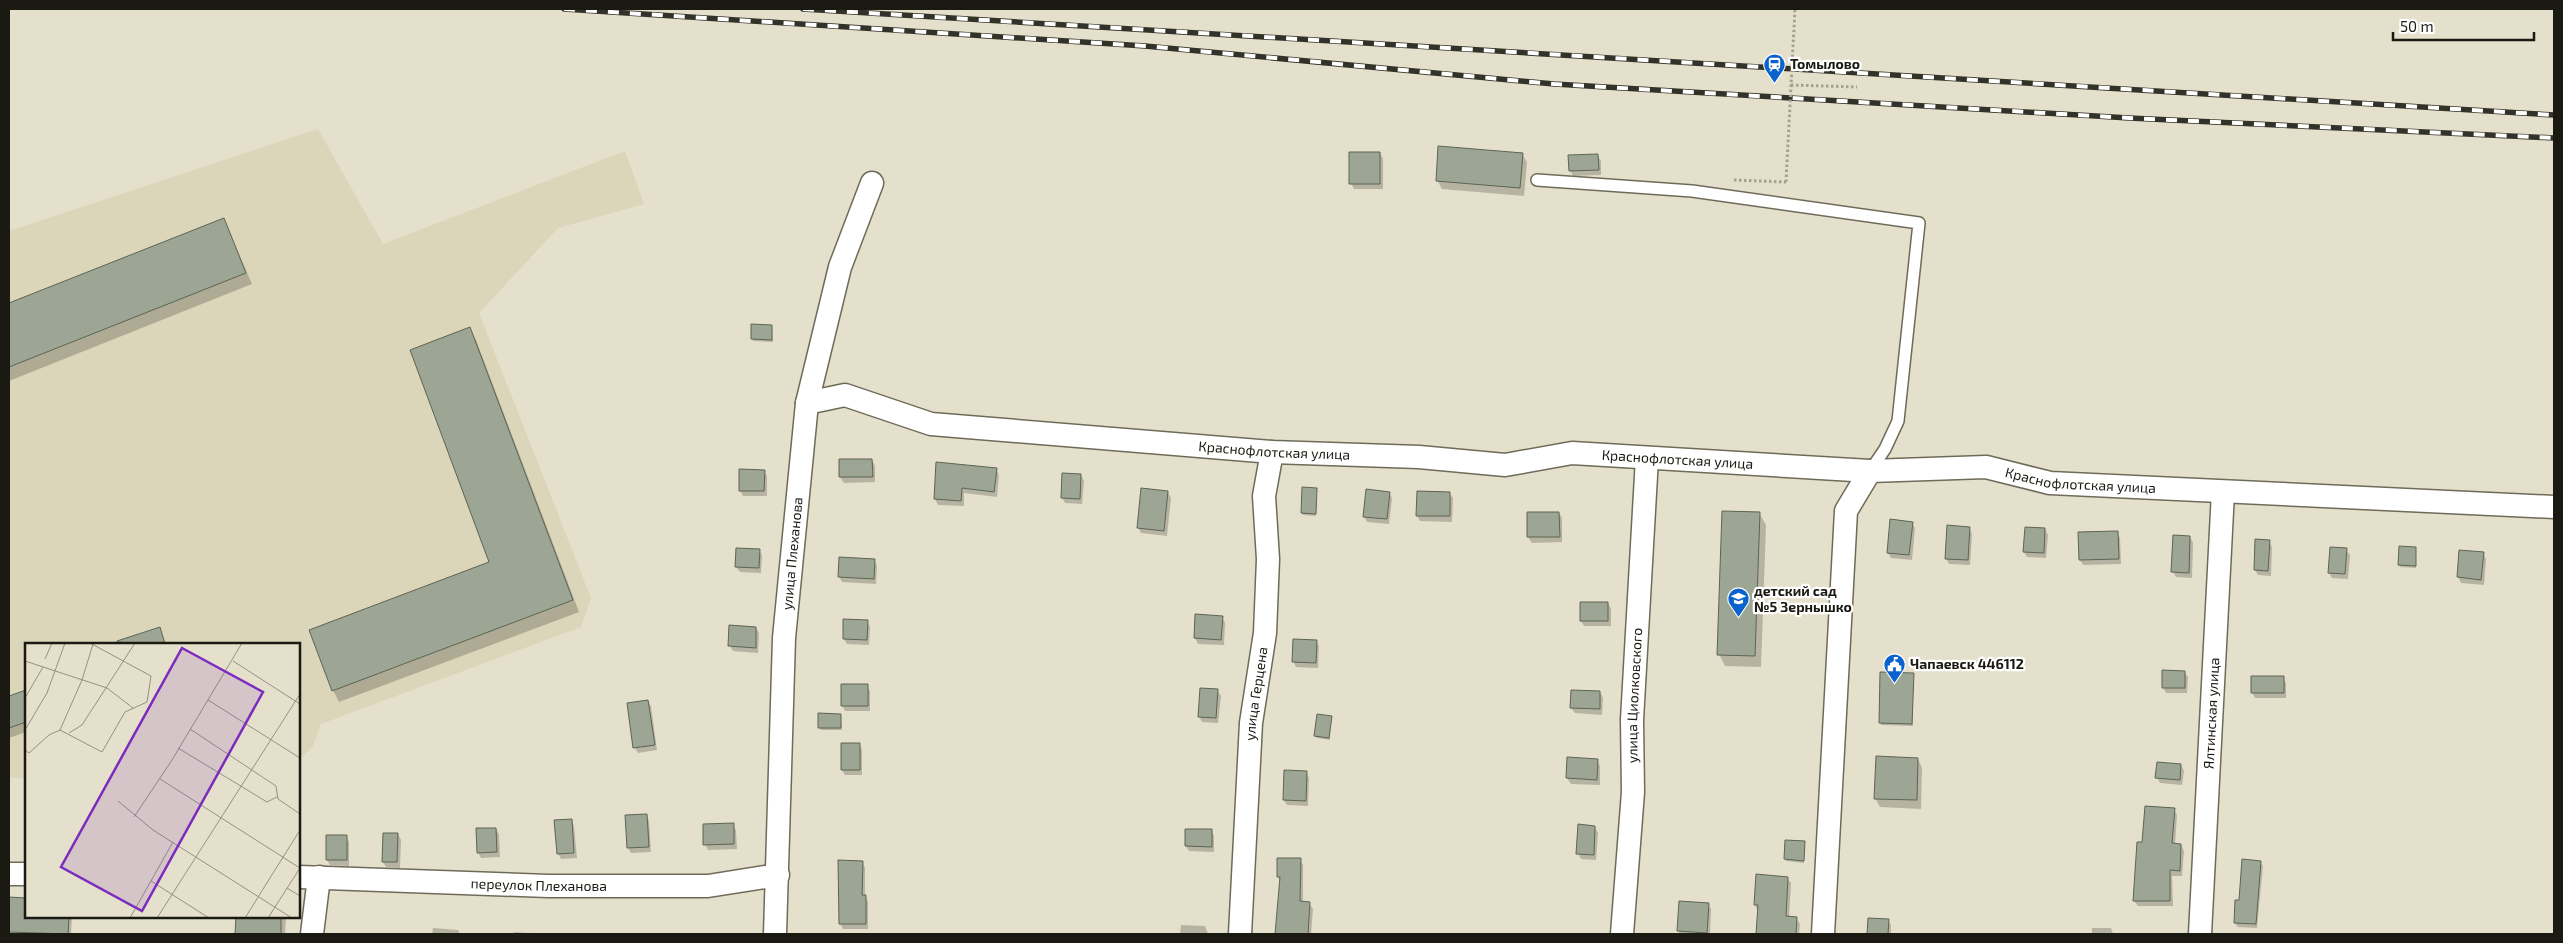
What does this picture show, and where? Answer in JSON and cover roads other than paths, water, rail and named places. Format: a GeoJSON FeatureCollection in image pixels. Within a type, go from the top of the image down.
{"type":"FeatureCollection","features":[{"type":"Feature","properties":{"kind":"street","name":"улица Плеханова"},"geometry":{"type":"LineString","coordinates":[[775,934],[784,638],[807,403],[840,267],[872,183]]}},
{"type":"Feature","properties":{"kind":"street","name":"Краснофлотская улица"},"geometry":{"type":"LineString","coordinates":[[807,403],[844,395],[931,424],[1272,452],[1419,457],[1505,465],[1572,453],[1870,472],[1986,466],[2050,483],[2554,507]]}},
{"type":"Feature","properties":{"kind":"street","name":"улица Герцена"},"geometry":{"type":"LineString","coordinates":[[1240,934],[1251,723],[1265,633],[1268,559],[1264,496],[1272,452]]}},
{"type":"Feature","properties":{"kind":"street","name":"улица Циолковского"},"geometry":{"type":"LineString","coordinates":[[1622,934],[1634,792],[1632,720],[1648,458]]}},
{"type":"Feature","properties":{"kind":"street"},"geometry":{"type":"LineString","coordinates":[[1823,934],[1846,511],[1870,472]]}},
{"type":"Feature","properties":{"kind":"street","name":"Ялтинская улица"},"geometry":{"type":"LineString","coordinates":[[2200,934],[2223,492]]}},
{"type":"Feature","properties":{"kind":"street"},"geometry":{"type":"LineString","coordinates":[[9,874],[25,874]]}},
{"type":"Feature","properties":{"kind":"street","name":"переулок Плеханова"},"geometry":{"type":"LineString","coordinates":[[309,877],[548,886],[708,886],[778,875]]}},
{"type":"Feature","properties":{"kind":"street"},"geometry":{"type":"LineString","coordinates":[[309,877],[312,934]]}},
{"type":"Feature","properties":{"kind":"lane"},"geometry":{"type":"LineString","coordinates":[[1537,180],[1692,191],[1919,223],[1898,421],[1885,449],[1870,472]]}},
{"type":"Feature","properties":{"kind":"railway"},"geometry":{"type":"LineString","coordinates":[[564,9],[1145,46],[1554,84],[2129,118],[2554,138]]}},
{"type":"Feature","properties":{"kind":"railway"},"geometry":{"type":"LineString","coordinates":[[803,9],[2554,115]]}},
{"type":"Feature","properties":{"kind":"place","name":"Томылово"},"geometry":{"type":"Point","coordinates":[1774,83]}},
{"type":"Feature","properties":{"kind":"place","name":"детский сад №5 Зернышко"},"geometry":{"type":"Point","coordinates":[1738,618]}},
{"type":"Feature","properties":{"kind":"place","name":"Чапаевск 446112"},"geometry":{"type":"Point","coordinates":[1894,683]}}]}
